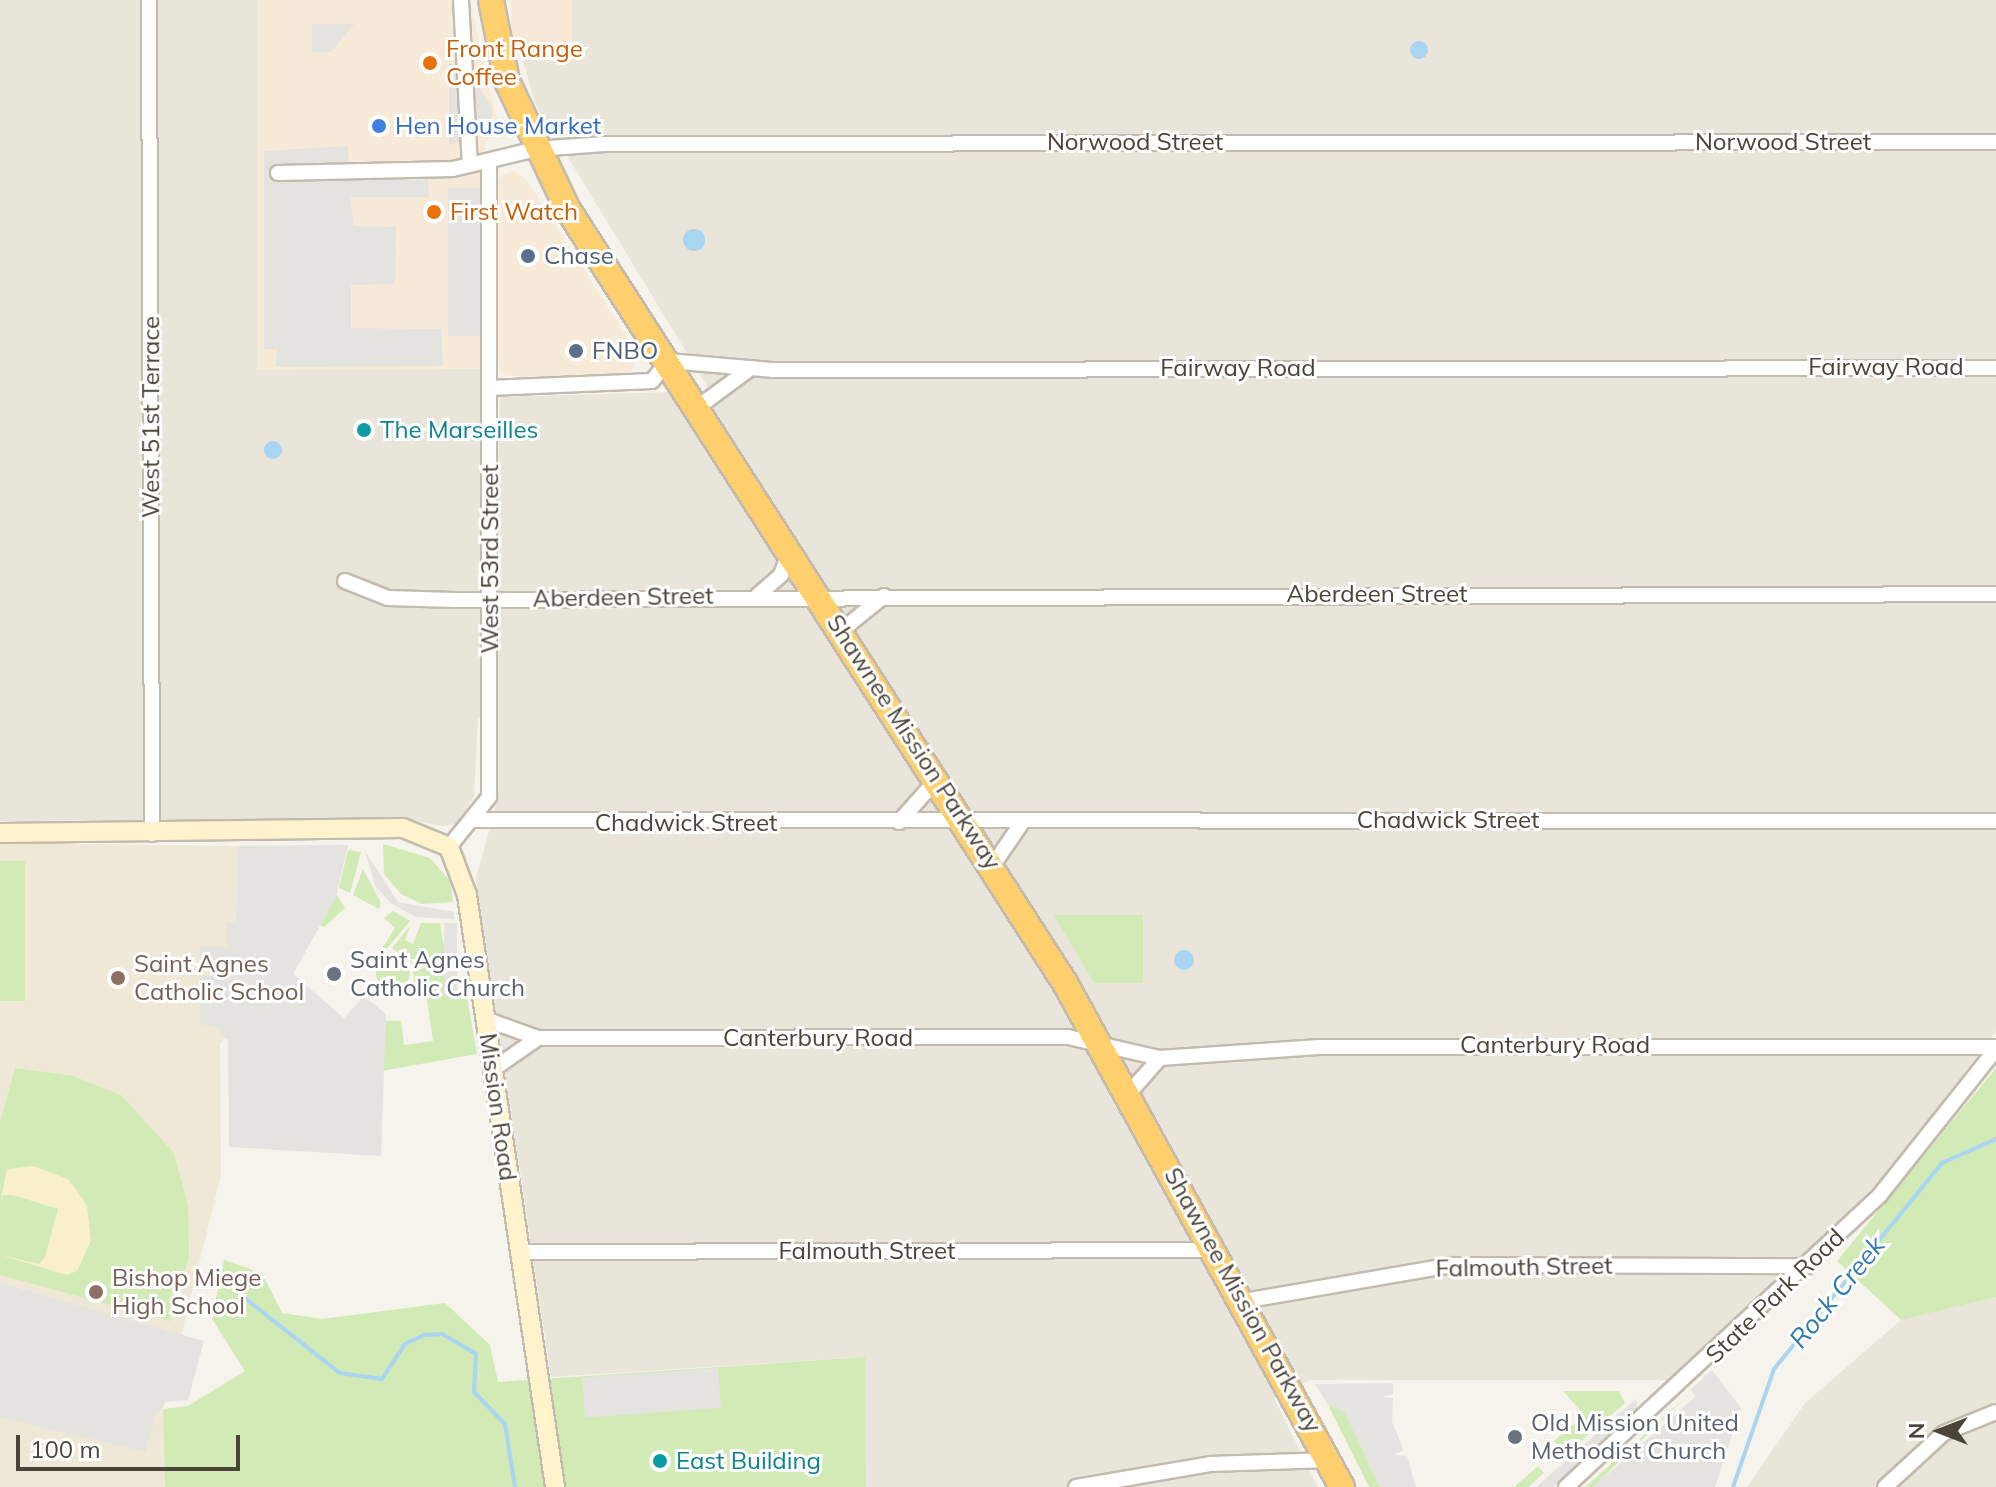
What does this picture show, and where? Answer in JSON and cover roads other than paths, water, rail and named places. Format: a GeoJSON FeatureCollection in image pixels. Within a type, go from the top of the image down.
{"type":"FeatureCollection","features":[{"type":"Feature","properties":{"kind":"highway","name":"Shawnee Mission Parkway"},"geometry":{"type":"LineString","coordinates":[[491,0],[507,81],[536,149],[668,361],[993,865],[1099,1040],[1244,1301],[1342,1487]]}},
{"type":"Feature","properties":{"kind":"main road"},"geometry":{"type":"LineString","coordinates":[[0,833],[152,834],[403,828],[449,847]]}},
{"type":"Feature","properties":{"kind":"main road","name":"Mission Road"},"geometry":{"type":"LineString","coordinates":[[449,847],[467,895],[555,1487]]}},
{"type":"Feature","properties":{"kind":"street","name":"West 51st Terrace"},"geometry":{"type":"LineString","coordinates":[[149,0],[152,834]]}},
{"type":"Feature","properties":{"kind":"street"},"geometry":{"type":"LineString","coordinates":[[461,0],[470,165]]}},
{"type":"Feature","properties":{"kind":"street","name":"Norwood Street"},"geometry":{"type":"LineString","coordinates":[[278,173],[470,165],[536,149],[1996,142]]}},
{"type":"Feature","properties":{"kind":"street","name":"West 53rd Street"},"geometry":{"type":"LineString","coordinates":[[449,847],[474,820],[489,797],[489,161]]}},
{"type":"Feature","properties":{"kind":"street"},"geometry":{"type":"LineString","coordinates":[[489,388],[652,381],[668,361]]}},
{"type":"Feature","properties":{"kind":"street","name":"Fairway Road"},"geometry":{"type":"LineString","coordinates":[[668,361],[751,368],[1996,368]]}},
{"type":"Feature","properties":{"kind":"street"},"geometry":{"type":"LineString","coordinates":[[698,407],[751,368]]}},
{"type":"Feature","properties":{"kind":"street"},"geometry":{"type":"LineString","coordinates":[[757,596],[781,575],[790,549]]}},
{"type":"Feature","properties":{"kind":"street","name":"Aberdeen Street"},"geometry":{"type":"LineString","coordinates":[[345,581],[407,600],[757,596],[1996,594]]}},
{"type":"Feature","properties":{"kind":"street"},"geometry":{"type":"LineString","coordinates":[[842,630],[884,596]]}},
{"type":"Feature","properties":{"kind":"street"},"geometry":{"type":"LineString","coordinates":[[899,822],[938,778]]}},
{"type":"Feature","properties":{"kind":"street","name":"Chadwick Street"},"geometry":{"type":"LineString","coordinates":[[474,820],[1996,821]]}},
{"type":"Feature","properties":{"kind":"street"},"geometry":{"type":"LineString","coordinates":[[993,865],[1023,821]]}},
{"type":"Feature","properties":{"kind":"street","name":"Canterbury Road"},"geometry":{"type":"LineString","coordinates":[[485,1019],[538,1038],[1099,1040],[1160,1058],[1398,1045],[1996,1048]]}},
{"type":"Feature","properties":{"kind":"street"},"geometry":{"type":"LineString","coordinates":[[492,1070],[538,1038]]}},
{"type":"Feature","properties":{"kind":"street","name":"State Park Road"},"geometry":{"type":"LineString","coordinates":[[1566,1487],[1808,1266],[1918,1152],[1996,1048]]}},
{"type":"Feature","properties":{"kind":"street"},"geometry":{"type":"LineString","coordinates":[[1129,1093],[1160,1058]]}},
{"type":"Feature","properties":{"kind":"street","name":"Falmouth Street"},"geometry":{"type":"LineString","coordinates":[[520,1252],[1215,1250]]}},
{"type":"Feature","properties":{"kind":"street","name":"Falmouth Street"},"geometry":{"type":"LineString","coordinates":[[1244,1301],[1452,1265],[1808,1266]]}},
{"type":"Feature","properties":{"kind":"street"},"geometry":{"type":"LineString","coordinates":[[1885,1487],[1944,1433],[1996,1412]]}},
{"type":"Feature","properties":{"kind":"street"},"geometry":{"type":"LineString","coordinates":[[1076,1487],[1210,1464],[1330,1460]]}},
{"type":"Feature","properties":{"kind":"water"},"geometry":{"type":"Polygon","coordinates":[[[1419,41],[1428,50],[1419,59],[1410,50],[1419,41]]]}},
{"type":"Feature","properties":{"kind":"water"},"geometry":{"type":"Polygon","coordinates":[[[694,229],[702,232],[705,240],[702,248],[694,251],[686,248],[683,240],[686,232],[694,229]]]}},
{"type":"Feature","properties":{"kind":"water"},"geometry":{"type":"Polygon","coordinates":[[[273,441],[282,450],[273,459],[264,450],[273,441]]]}},
{"type":"Feature","properties":{"kind":"water"},"geometry":{"type":"Polygon","coordinates":[[[1184,950],[1191,953],[1194,960],[1191,967],[1184,970],[1177,967],[1174,960],[1177,953],[1184,950]]]}},
{"type":"Feature","properties":{"kind":"waterway","name":"Rock Creek"},"geometry":{"type":"LineString","coordinates":[[1733,1487],[1774,1369],[1942,1163],[1996,1139]]}},
{"type":"Feature","properties":{"kind":"waterway"},"geometry":{"type":"LineString","coordinates":[[236,1291],[340,1373],[382,1379],[405,1344],[424,1335],[442,1334],[476,1354],[474,1392],[505,1424],[515,1487]]}},
{"type":"Feature","properties":{"kind":"place","name":"Front Range Coffee"},"geometry":{"type":"Point","coordinates":[430,63]}},
{"type":"Feature","properties":{"kind":"place","name":"Hen House Market"},"geometry":{"type":"Point","coordinates":[379,126]}},
{"type":"Feature","properties":{"kind":"place","name":"First Watch"},"geometry":{"type":"Point","coordinates":[434,212]}},
{"type":"Feature","properties":{"kind":"place","name":"Chase"},"geometry":{"type":"Point","coordinates":[528,256]}},
{"type":"Feature","properties":{"kind":"place","name":"FNBO"},"geometry":{"type":"Point","coordinates":[576,351]}},
{"type":"Feature","properties":{"kind":"place","name":"The Marseilles"},"geometry":{"type":"Point","coordinates":[364,430]}},
{"type":"Feature","properties":{"kind":"place","name":"Saint Agnes Catholic Church"},"geometry":{"type":"Point","coordinates":[334,974]}},
{"type":"Feature","properties":{"kind":"place","name":"Saint Agnes Catholic School"},"geometry":{"type":"Point","coordinates":[118,978]}},
{"type":"Feature","properties":{"kind":"place","name":"Bishop Miege High School"},"geometry":{"type":"Point","coordinates":[96,1292]}},
{"type":"Feature","properties":{"kind":"place","name":"Old Mission United Methodist Church"},"geometry":{"type":"Point","coordinates":[1515,1437]}},
{"type":"Feature","properties":{"kind":"place","name":"East Building"},"geometry":{"type":"Point","coordinates":[660,1461]}}]}
